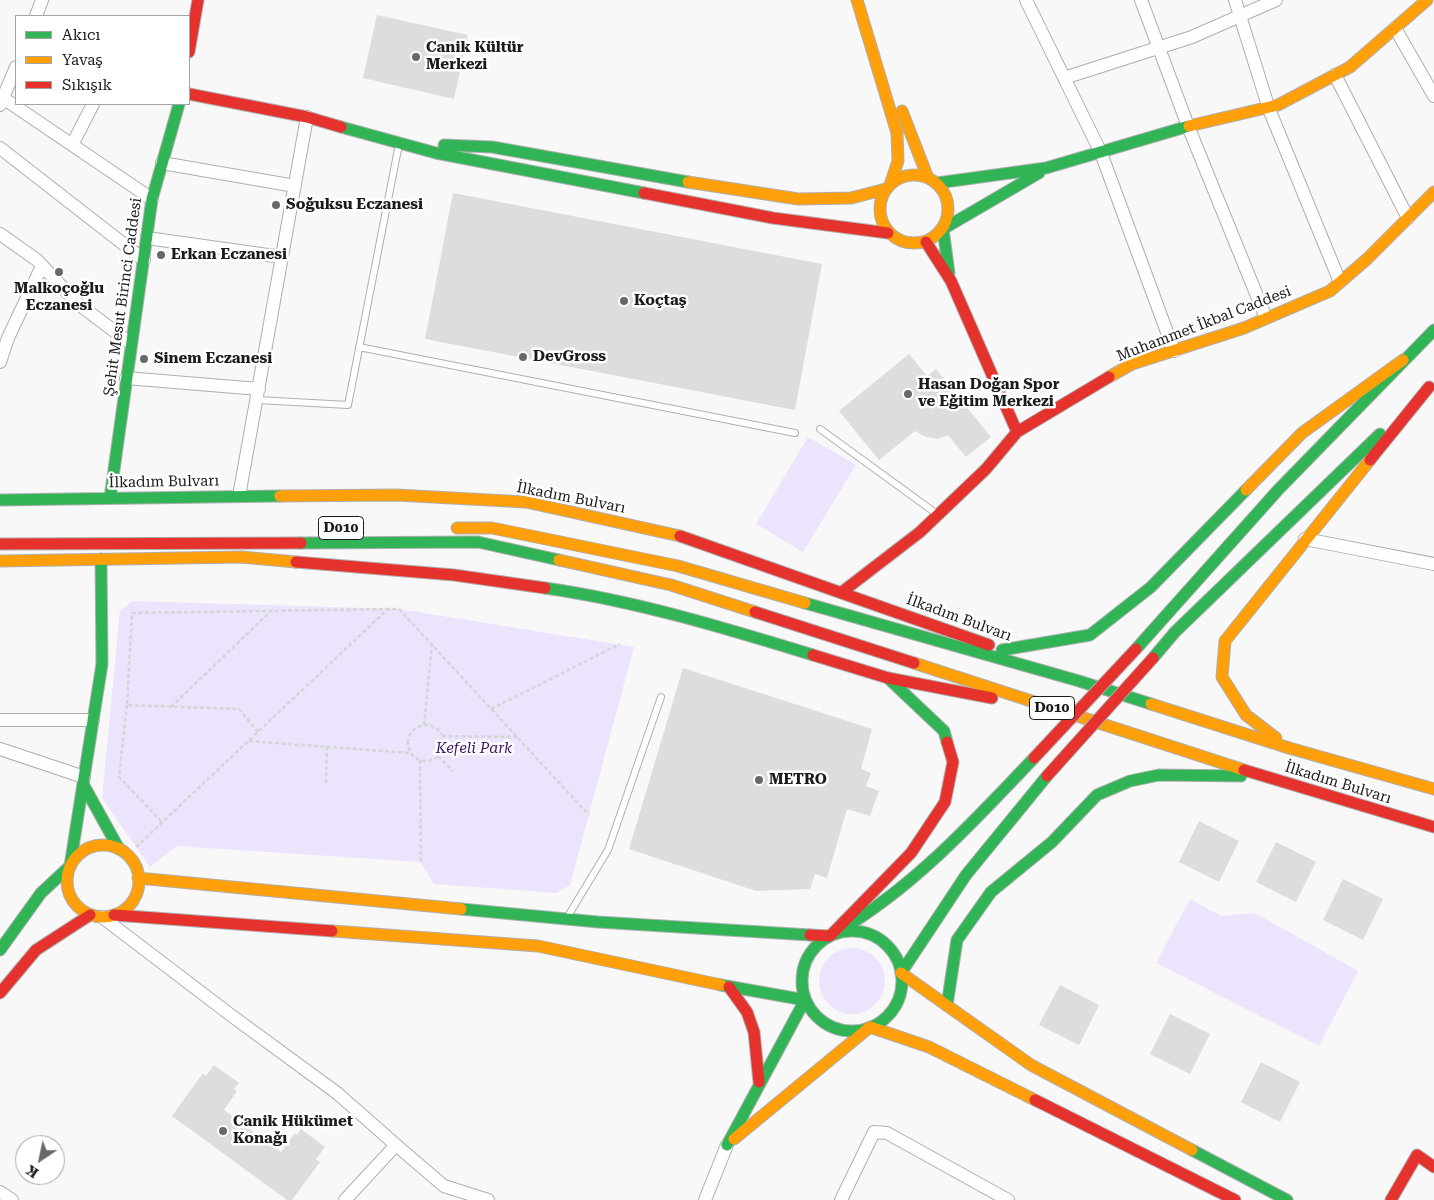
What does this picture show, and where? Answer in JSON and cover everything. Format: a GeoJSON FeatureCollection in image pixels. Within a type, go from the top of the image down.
{"type":"FeatureCollection","features":[{"type":"Feature","properties":{"kind":"main road"},"geometry":{"type":"LineString","coordinates":[[190,46],[198,0]]}},
{"type":"Feature","properties":{"kind":"main road"},"geometry":{"type":"LineString","coordinates":[[857,0],[898,133],[898,161],[881,200],[882,223],[888,233]]}},
{"type":"Feature","properties":{"kind":"main road"},"geometry":{"type":"LineString","coordinates":[[868,0],[890,78],[932,180],[943,191],[949,210],[942,229],[950,281]]}},
{"type":"Feature","properties":{"kind":"main road"},"geometry":{"type":"LineString","coordinates":[[399,144],[492,147],[738,191],[798,199],[851,198],[888,187],[905,176],[916,175],[932,180],[1046,168],[1188,126],[1269,109],[1350,67],[1427,0]]}},
{"type":"Feature","properties":{"kind":"main road"},"geometry":{"type":"LineString","coordinates":[[190,94],[307,117],[399,144],[773,218],[888,233],[906,243],[926,242],[942,229],[1046,168]]}},
{"type":"Feature","properties":{"kind":"main road","name":"Şehit Mesut Birinci Caddesi"},"geometry":{"type":"LineString","coordinates":[[110,498],[130,343],[152,199],[179,105]]}},
{"type":"Feature","properties":{"kind":"main road","name":"Muhammet İkbal Caddesi"},"geometry":{"type":"LineString","coordinates":[[842,592],[920,532],[986,469],[1016,432],[1132,364],[1266,318],[1330,291],[1434,193]]}},
{"type":"Feature","properties":{"kind":"main road"},"geometry":{"type":"LineString","coordinates":[[926,242],[950,281],[1016,432]]}},
{"type":"Feature","properties":{"kind":"main road"},"geometry":{"type":"LineString","coordinates":[[1235,1200],[928,1046],[870,1027],[855,1031],[840,1029],[825,1023],[814,1013],[805,1000],[802,985],[805,963],[817,944],[862,919],[932,863],[1034,758],[1278,490],[1434,330]]}},
{"type":"Feature","properties":{"kind":"main road"},"geometry":{"type":"LineString","coordinates":[[1002,650],[1090,635],[1151,587],[1302,433],[1403,360]]}},
{"type":"Feature","properties":{"kind":"main road"},"geometry":{"type":"LineString","coordinates":[[1289,748],[1246,715],[1222,677],[1225,641],[1431,384]]}},
{"type":"Feature","properties":{"kind":"main road"},"geometry":{"type":"LineString","coordinates":[[901,973],[966,876],[1047,776],[1175,632],[1431,384]]}},
{"type":"Feature","properties":{"kind":"main road","name":"İlkadım Bulvarı"},"geometry":{"type":"LineString","coordinates":[[0,500],[396,495],[526,502],[676,534],[842,592],[1079,680]]}},
{"type":"Feature","properties":{"kind":"main road","name":"İlkadım Bulvarı"},"geometry":{"type":"LineString","coordinates":[[442,528],[492,528],[678,566],[1079,680],[1289,748],[1434,789]]}},
{"type":"Feature","properties":{"kind":"main road","name":"İlkadım Bulvarı"},"geometry":{"type":"LineString","coordinates":[[0,544],[478,542],[671,585],[1267,777],[1434,827]]}},
{"type":"Feature","properties":{"kind":"main road","name":"İlkadım Bulvarı"},"geometry":{"type":"LineString","coordinates":[[0,561],[241,557],[454,575],[592,595],[743,633],[888,678],[1062,711]]}},
{"type":"Feature","properties":{"kind":"main road"},"geometry":{"type":"LineString","coordinates":[[101,559],[102,664],[67,877],[70,894],[80,908],[102,916],[538,946],[805,1000]]}},
{"type":"Feature","properties":{"kind":"main road"},"geometry":{"type":"LineString","coordinates":[[830,936],[912,853],[945,802],[953,762],[944,731],[888,678]]}},
{"type":"Feature","properties":{"kind":"main road"},"geometry":{"type":"LineString","coordinates":[[947,1005],[957,940],[990,892],[1052,842],[1097,795],[1130,781],[1160,775],[1267,777]]}},
{"type":"Feature","properties":{"kind":"main road"},"geometry":{"type":"LineString","coordinates":[[83,781],[120,850]]}},
{"type":"Feature","properties":{"kind":"main road"},"geometry":{"type":"LineString","coordinates":[[0,950],[42,894],[70,866],[76,856],[86,849],[97,846],[108,846],[120,850],[129,856],[135,866],[138,878],[137,890],[133,901],[124,910],[102,916],[36,950],[0,993]]}},
{"type":"Feature","properties":{"kind":"main road"},"geometry":{"type":"LineString","coordinates":[[138,878],[566,920],[830,936],[844,931],[860,932],[874,937],[887,946],[896,958],[901,973],[901,990],[895,1006],[884,1019],[870,1027],[726,1145]]}},
{"type":"Feature","properties":{"kind":"main road"},"geometry":{"type":"LineString","coordinates":[[901,973],[1031,1065],[1287,1200]]}},
{"type":"Feature","properties":{"kind":"main road"},"geometry":{"type":"LineString","coordinates":[[729,986],[747,1012],[754,1032],[759,1082]]}},
{"type":"Feature","properties":{"kind":"main road"},"geometry":{"type":"LineString","coordinates":[[726,1145],[805,1000]]}},
{"type":"Feature","properties":{"kind":"main road"},"geometry":{"type":"LineString","coordinates":[[1390,1200],[1417,1155],[1434,1167]]}},
{"type":"Feature","properties":{"kind":"street"},"geometry":{"type":"LineString","coordinates":[[36,15],[42,0]]}},
{"type":"Feature","properties":{"kind":"street"},"geometry":{"type":"LineString","coordinates":[[1026,0],[1101,153],[1174,350]]}},
{"type":"Feature","properties":{"kind":"street"},"geometry":{"type":"LineString","coordinates":[[1141,0],[1188,126],[1266,318]]}},
{"type":"Feature","properties":{"kind":"street"},"geometry":{"type":"LineString","coordinates":[[1235,0],[1269,109],[1340,282]]}},
{"type":"Feature","properties":{"kind":"street"},"geometry":{"type":"LineString","coordinates":[[1064,78],[1159,47],[1241,17],[1276,0]]}},
{"type":"Feature","properties":{"kind":"street"},"geometry":{"type":"LineString","coordinates":[[1395,28],[1434,96]]}},
{"type":"Feature","properties":{"kind":"street"},"geometry":{"type":"LineString","coordinates":[[15,69],[2,101],[152,199]]}},
{"type":"Feature","properties":{"kind":"street"},"geometry":{"type":"LineString","coordinates":[[1335,75],[1408,218]]}},
{"type":"Feature","properties":{"kind":"street"},"geometry":{"type":"LineString","coordinates":[[72,145],[92,105]]}},
{"type":"Feature","properties":{"kind":"street"},"geometry":{"type":"LineString","coordinates":[[240,496],[307,117]]}},
{"type":"Feature","properties":{"kind":"street"},"geometry":{"type":"LineString","coordinates":[[0,148],[144,260]]}},
{"type":"Feature","properties":{"kind":"street"},"geometry":{"type":"LineString","coordinates":[[162,163],[295,186]]}},
{"type":"Feature","properties":{"kind":"street"},"geometry":{"type":"LineString","coordinates":[[0,234],[42,266],[77,303],[130,343]]}},
{"type":"Feature","properties":{"kind":"street"},"geometry":{"type":"LineString","coordinates":[[147,238],[282,257]]}},
{"type":"Feature","properties":{"kind":"street"},"geometry":{"type":"LineString","coordinates":[[0,362],[8,338],[42,266]]}},
{"type":"Feature","properties":{"kind":"street"},"geometry":{"type":"LineString","coordinates":[[126,378],[258,395]]}},
{"type":"Feature","properties":{"kind":"street"},"geometry":{"type":"LineString","coordinates":[[1305,539],[1434,564]]}},
{"type":"Feature","properties":{"kind":"street"},"geometry":{"type":"LineString","coordinates":[[0,720],[93,720]]}},
{"type":"Feature","properties":{"kind":"street"},"geometry":{"type":"LineString","coordinates":[[0,749],[83,781]]}},
{"type":"Feature","properties":{"kind":"street"},"geometry":{"type":"LineString","coordinates":[[102,916],[232,1016],[337,1093],[444,1186],[488,1200]]}},
{"type":"Feature","properties":{"kind":"street"},"geometry":{"type":"LineString","coordinates":[[841,1200],[874,1132],[887,1133],[1008,1200]]}},
{"type":"Feature","properties":{"kind":"street"},"geometry":{"type":"LineString","coordinates":[[345,1200],[396,1145]]}},
{"type":"Feature","properties":{"kind":"street"},"geometry":{"type":"LineString","coordinates":[[704,1200],[726,1145]]}},
{"type":"Feature","properties":{"kind":"street"},"geometry":{"type":"LineString","coordinates":[[0,1192],[12,1200]]}},
{"type":"Feature","properties":{"kind":"lane"},"geometry":{"type":"LineString","coordinates":[[258,395],[348,405],[399,144]]}},
{"type":"Feature","properties":{"kind":"lane"},"geometry":{"type":"LineString","coordinates":[[359,347],[795,433]]}},
{"type":"Feature","properties":{"kind":"lane"},"geometry":{"type":"LineString","coordinates":[[820,429],[938,515]]}},
{"type":"Feature","properties":{"kind":"lane"},"geometry":{"type":"LineString","coordinates":[[566,920],[608,850],[661,697]]}},
{"type":"Feature","properties":{"kind":"path"},"geometry":{"type":"LineString","coordinates":[[136,847],[388,609]]}},
{"type":"Feature","properties":{"kind":"path"},"geometry":{"type":"LineString","coordinates":[[162,822],[119,777],[127,705],[132,613],[399,610],[589,815]]}},
{"type":"Feature","properties":{"kind":"path"},"geometry":{"type":"LineString","coordinates":[[171,707],[272,611]]}},
{"type":"Feature","properties":{"kind":"path"},"geometry":{"type":"LineString","coordinates":[[491,709],[620,644]]}},
{"type":"Feature","properties":{"kind":"path"},"geometry":{"type":"LineString","coordinates":[[424,725],[432,645]]}},
{"type":"Feature","properties":{"kind":"path"},"geometry":{"type":"LineString","coordinates":[[127,705],[239,709],[258,732]]}},
{"type":"Feature","properties":{"kind":"path"},"geometry":{"type":"LineString","coordinates":[[424,725],[435,728],[442,736],[443,747],[438,756],[426,761],[420,760],[410,752],[408,747],[410,735],[414,730],[424,725]]}},
{"type":"Feature","properties":{"kind":"path"},"geometry":{"type":"LineString","coordinates":[[442,736],[517,737]]}},
{"type":"Feature","properties":{"kind":"path"},"geometry":{"type":"LineString","coordinates":[[249,741],[410,752]]}},
{"type":"Feature","properties":{"kind":"path"},"geometry":{"type":"LineString","coordinates":[[326,783],[327,746]]}},
{"type":"Feature","properties":{"kind":"path"},"geometry":{"type":"LineString","coordinates":[[438,756],[453,771]]}},
{"type":"Feature","properties":{"kind":"path"},"geometry":{"type":"LineString","coordinates":[[420,760],[421,862]]}},
{"type":"Feature","properties":{"kind":"green space"},"geometry":{"type":"Polygon","coordinates":[[[808,437],[856,465],[803,552],[756,524],[808,437]]]}},
{"type":"Feature","properties":{"kind":"green space","name":"Kefeli Park"},"geometry":{"type":"Polygon","coordinates":[[[133,601],[399,609],[634,647],[570,885],[557,893],[434,884],[420,862],[177,846],[150,867],[102,798],[120,610],[133,601]]]}},
{"type":"Feature","properties":{"kind":"green space"},"geometry":{"type":"Polygon","coordinates":[[[1190,899],[1221,916],[1255,913],[1358,971],[1319,1046],[1156,963],[1190,899]]]}},
{"type":"Feature","properties":{"kind":"green space"},"geometry":{"type":"Polygon","coordinates":[[[852,948],[865,950],[875,958],[883,968],[885,981],[883,994],[875,1004],[865,1012],[852,1014],[839,1012],[829,1004],[821,994],[819,981],[821,968],[829,958],[839,950],[852,948]]]}},
{"type":"Feature","properties":{"kind":"building","name":"Canik Kültür Merkezi"},"geometry":{"type":"Polygon","coordinates":[[[377,15],[468,35],[454,99],[363,78],[377,15]]]}},
{"type":"Feature","properties":{"kind":"building","name":"Koçtaş"},"geometry":{"type":"Polygon","coordinates":[[[453,193],[822,264],[795,410],[425,339],[453,193]]]}},
{"type":"Feature","properties":{"kind":"building","name":"Hasan Doğan Spor ve Eğitim Merkezi"},"geometry":{"type":"Polygon","coordinates":[[[909,354],[927,376],[936,369],[991,437],[966,457],[948,435],[938,439],[926,437],[915,431],[879,460],[839,411],[909,354]]]}},
{"type":"Feature","properties":{"kind":"building","name":"METRO"},"geometry":{"type":"Polygon","coordinates":[[[683,668],[872,729],[861,769],[871,773],[866,786],[879,791],[870,816],[847,809],[827,878],[815,874],[810,889],[756,891],[629,849],[683,668]]]}},
{"type":"Feature","properties":{"kind":"building"},"geometry":{"type":"Polygon","coordinates":[[[1199,821],[1239,841],[1219,882],[1179,862],[1199,821]]]}},
{"type":"Feature","properties":{"kind":"building"},"geometry":{"type":"Polygon","coordinates":[[[1276,842],[1316,862],[1296,902],[1256,882],[1276,842]]]}},
{"type":"Feature","properties":{"kind":"building"},"geometry":{"type":"Polygon","coordinates":[[[1343,879],[1383,899],[1363,940],[1323,920],[1343,879]]]}},
{"type":"Feature","properties":{"kind":"building"},"geometry":{"type":"Polygon","coordinates":[[[1060,985],[1099,1005],[1079,1045],[1039,1025],[1060,985]]]}},
{"type":"Feature","properties":{"kind":"building"},"geometry":{"type":"Polygon","coordinates":[[[1170,1014],[1210,1034],[1190,1074],[1150,1054],[1170,1014]]]}},
{"type":"Feature","properties":{"kind":"building"},"geometry":{"type":"Polygon","coordinates":[[[1261,1062],[1300,1082],[1280,1122],[1241,1102],[1261,1062]]]}},
{"type":"Feature","properties":{"kind":"building","name":"Canik Hükümet Konağı"},"geometry":{"type":"Polygon","coordinates":[[[214,1065],[239,1083],[234,1089],[237,1091],[224,1110],[281,1152],[295,1133],[297,1135],[301,1129],[325,1147],[316,1159],[320,1162],[292,1200],[287,1200],[172,1116],[203,1073],[206,1076],[214,1065]]]}},
{"type":"Feature","properties":{"kind":"traffic: fast"},"geometry":{"type":"LineString","coordinates":[[110,498],[152,199],[179,105]]}},
{"type":"Feature","properties":{"kind":"traffic: fast"},"geometry":{"type":"LineString","coordinates":[[937,183],[1046,168],[1189,126]]}},
{"type":"Feature","properties":{"kind":"traffic: fast"},"geometry":{"type":"LineString","coordinates":[[341,127],[436,153],[644,193]]}},
{"type":"Feature","properties":{"kind":"traffic: fast"},"geometry":{"type":"LineString","coordinates":[[444,145],[492,147],[688,182]]}},
{"type":"Feature","properties":{"kind":"traffic: fast"},"geometry":{"type":"LineString","coordinates":[[949,273],[943,229],[1039,173]]}},
{"type":"Feature","properties":{"kind":"traffic: fast"},"geometry":{"type":"LineString","coordinates":[[1136,649],[1278,490],[1434,330]]}},
{"type":"Feature","properties":{"kind":"traffic: fast"},"geometry":{"type":"LineString","coordinates":[[1153,658],[1175,632],[1380,434]]}},
{"type":"Feature","properties":{"kind":"traffic: fast"},"geometry":{"type":"LineString","coordinates":[[1002,650],[1090,635],[1151,587],[1246,490]]}},
{"type":"Feature","properties":{"kind":"traffic: fast"},"geometry":{"type":"LineString","coordinates":[[0,500],[280,496]]}},
{"type":"Feature","properties":{"kind":"traffic: fast"},"geometry":{"type":"LineString","coordinates":[[301,543],[478,542],[559,560]]}},
{"type":"Feature","properties":{"kind":"traffic: fast"},"geometry":{"type":"LineString","coordinates":[[0,950],[41,893],[70,866],[102,664],[101,559]]}},
{"type":"Feature","properties":{"kind":"traffic: fast"},"geometry":{"type":"LineString","coordinates":[[545,588],[647,608],[714,625],[813,655]]}},
{"type":"Feature","properties":{"kind":"traffic: fast"},"geometry":{"type":"LineString","coordinates":[[805,603],[1079,681],[1151,704]]}},
{"type":"Feature","properties":{"kind":"traffic: fast"},"geometry":{"type":"LineString","coordinates":[[888,678],[944,731],[947,742]]}},
{"type":"Feature","properties":{"kind":"traffic: fast"},"geometry":{"type":"LineString","coordinates":[[839,931],[893,894],[942,852],[1034,758]]}},
{"type":"Feature","properties":{"kind":"traffic: fast"},"geometry":{"type":"LineString","coordinates":[[947,1005],[957,940],[991,892],[1052,842],[1097,795],[1130,781],[1159,775],[1241,776]]}},
{"type":"Feature","properties":{"kind":"traffic: fast"},"geometry":{"type":"LineString","coordinates":[[901,973],[966,875],[1047,776]]}},
{"type":"Feature","properties":{"kind":"traffic: fast"},"geometry":{"type":"LineString","coordinates":[[83,784],[119,849]]}},
{"type":"Feature","properties":{"kind":"traffic: fast"},"geometry":{"type":"LineString","coordinates":[[461,909],[598,922],[810,935]]}},
{"type":"Feature","properties":{"kind":"traffic: fast"},"geometry":{"type":"LineString","coordinates":[[852,931],[871,935],[887,946],[898,962],[902,981],[898,1000],[887,1016],[871,1027],[852,1031],[833,1027],[817,1016],[806,1000],[802,981],[806,962],[817,946],[833,935],[852,931]]}},
{"type":"Feature","properties":{"kind":"traffic: fast"},"geometry":{"type":"LineString","coordinates":[[721,985],[805,1000],[727,1145]]}},
{"type":"Feature","properties":{"kind":"traffic: fast"},"geometry":{"type":"LineString","coordinates":[[1192,1150],[1287,1200]]}},
{"type":"Feature","properties":{"kind":"traffic: slow"},"geometry":{"type":"LineString","coordinates":[[857,0],[897,133],[898,161],[890,185]]}},
{"type":"Feature","properties":{"kind":"traffic: slow"},"geometry":{"type":"LineString","coordinates":[[1189,126],[1278,105],[1350,67],[1427,0]]}},
{"type":"Feature","properties":{"kind":"traffic: slow"},"geometry":{"type":"LineString","coordinates":[[902,111],[928,178]]}},
{"type":"Feature","properties":{"kind":"traffic: slow"},"geometry":{"type":"LineString","coordinates":[[907,175],[921,175],[933,180],[943,190],[948,202],[948,209],[948,216],[943,228],[933,238],[921,243],[907,243],[895,238],[885,228],[880,216],[880,202],[885,190],[895,180],[907,175]]}},
{"type":"Feature","properties":{"kind":"traffic: slow"},"geometry":{"type":"LineString","coordinates":[[688,182],[798,199],[851,198],[886,189]]}},
{"type":"Feature","properties":{"kind":"traffic: slow"},"geometry":{"type":"LineString","coordinates":[[1109,377],[1132,364],[1244,328],[1330,291],[1367,259],[1434,192]]}},
{"type":"Feature","properties":{"kind":"traffic: slow"},"geometry":{"type":"LineString","coordinates":[[1246,490],[1302,433],[1403,360]]}},
{"type":"Feature","properties":{"kind":"traffic: slow"},"geometry":{"type":"LineString","coordinates":[[1276,738],[1246,715],[1222,677],[1225,641],[1370,460]]}},
{"type":"Feature","properties":{"kind":"traffic: slow"},"geometry":{"type":"LineString","coordinates":[[280,496],[396,495],[526,502],[680,536]]}},
{"type":"Feature","properties":{"kind":"traffic: slow"},"geometry":{"type":"LineString","coordinates":[[457,528],[492,528],[678,566],[805,603]]}},
{"type":"Feature","properties":{"kind":"traffic: slow"},"geometry":{"type":"LineString","coordinates":[[0,561],[241,557],[296,562]]}},
{"type":"Feature","properties":{"kind":"traffic: slow"},"geometry":{"type":"LineString","coordinates":[[559,560],[671,585],[755,612]]}},
{"type":"Feature","properties":{"kind":"traffic: slow"},"geometry":{"type":"LineString","coordinates":[[914,663],[1244,770]]}},
{"type":"Feature","properties":{"kind":"traffic: slow"},"geometry":{"type":"LineString","coordinates":[[1151,704],[1289,748],[1434,789]]}},
{"type":"Feature","properties":{"kind":"traffic: slow"},"geometry":{"type":"LineString","coordinates":[[103,845],[123,851],[133,861],[139,881],[133,901],[123,911],[103,917],[83,911],[73,901],[67,881],[73,861],[83,851],[103,845]]}},
{"type":"Feature","properties":{"kind":"traffic: slow"},"geometry":{"type":"LineString","coordinates":[[138,878],[461,909]]}},
{"type":"Feature","properties":{"kind":"traffic: slow"},"geometry":{"type":"LineString","coordinates":[[332,931],[538,946],[721,985]]}},
{"type":"Feature","properties":{"kind":"traffic: slow"},"geometry":{"type":"LineString","coordinates":[[901,973],[1031,1065],[1192,1150]]}},
{"type":"Feature","properties":{"kind":"traffic: slow"},"geometry":{"type":"LineString","coordinates":[[734,1139],[870,1027],[929,1047],[1035,1100]]}},
{"type":"Feature","properties":{"kind":"traffic: jam"},"geometry":{"type":"LineString","coordinates":[[190,46],[198,0]]}},
{"type":"Feature","properties":{"kind":"traffic: jam"},"geometry":{"type":"LineString","coordinates":[[190,94],[307,117],[341,127]]}},
{"type":"Feature","properties":{"kind":"traffic: jam"},"geometry":{"type":"LineString","coordinates":[[644,193],[773,218],[888,233]]}},
{"type":"Feature","properties":{"kind":"traffic: jam"},"geometry":{"type":"LineString","coordinates":[[926,242],[951,281],[1017,432]]}},
{"type":"Feature","properties":{"kind":"traffic: jam"},"geometry":{"type":"LineString","coordinates":[[842,592],[920,532],[986,469],[1017,432],[1109,377]]}},
{"type":"Feature","properties":{"kind":"traffic: jam"},"geometry":{"type":"LineString","coordinates":[[1370,460],[1429,387]]}},
{"type":"Feature","properties":{"kind":"traffic: jam"},"geometry":{"type":"LineString","coordinates":[[680,536],[989,645]]}},
{"type":"Feature","properties":{"kind":"traffic: jam"},"geometry":{"type":"LineString","coordinates":[[0,544],[301,543]]}},
{"type":"Feature","properties":{"kind":"traffic: jam"},"geometry":{"type":"LineString","coordinates":[[296,562],[454,575],[545,588]]}},
{"type":"Feature","properties":{"kind":"traffic: jam"},"geometry":{"type":"LineString","coordinates":[[755,612],[914,663]]}},
{"type":"Feature","properties":{"kind":"traffic: jam"},"geometry":{"type":"LineString","coordinates":[[1034,758],[1136,649]]}},
{"type":"Feature","properties":{"kind":"traffic: jam"},"geometry":{"type":"LineString","coordinates":[[813,655],[888,678],[992,698]]}},
{"type":"Feature","properties":{"kind":"traffic: jam"},"geometry":{"type":"LineString","coordinates":[[1047,776],[1153,658]]}},
{"type":"Feature","properties":{"kind":"traffic: jam"},"geometry":{"type":"LineString","coordinates":[[810,935],[830,936],[911,853],[945,802],[953,762],[947,742]]}},
{"type":"Feature","properties":{"kind":"traffic: jam"},"geometry":{"type":"LineString","coordinates":[[1244,770],[1434,827]]}},
{"type":"Feature","properties":{"kind":"traffic: jam"},"geometry":{"type":"LineString","coordinates":[[0,993],[36,950],[90,915]]}},
{"type":"Feature","properties":{"kind":"traffic: jam"},"geometry":{"type":"LineString","coordinates":[[114,915],[332,931]]}},
{"type":"Feature","properties":{"kind":"traffic: jam"},"geometry":{"type":"LineString","coordinates":[[729,987],[747,1012],[754,1032],[759,1082]]}},
{"type":"Feature","properties":{"kind":"traffic: jam"},"geometry":{"type":"LineString","coordinates":[[1035,1100],[1235,1200]]}},
{"type":"Feature","properties":{"kind":"traffic: jam"},"geometry":{"type":"LineString","coordinates":[[1391,1200],[1417,1155],[1434,1167]]}},
{"type":"Feature","properties":{"kind":"place","name":"Canik Kültür Merkezi"},"geometry":{"type":"Point","coordinates":[416,57]}},
{"type":"Feature","properties":{"kind":"place","name":"Soğuksu Eczanesi"},"geometry":{"type":"Point","coordinates":[276,205]}},
{"type":"Feature","properties":{"kind":"place","name":"Erkan Eczanesi"},"geometry":{"type":"Point","coordinates":[161,255]}},
{"type":"Feature","properties":{"kind":"place","name":"Malkoçoğlu Eczanesi"},"geometry":{"type":"Point","coordinates":[59,272]}},
{"type":"Feature","properties":{"kind":"place","name":"Koçtaş"},"geometry":{"type":"Point","coordinates":[624,301]}},
{"type":"Feature","properties":{"kind":"place","name":"DevGross"},"geometry":{"type":"Point","coordinates":[523,357]}},
{"type":"Feature","properties":{"kind":"place","name":"Sinem Eczanesi"},"geometry":{"type":"Point","coordinates":[144,359]}},
{"type":"Feature","properties":{"kind":"place","name":"Hasan Doğan Spor ve Eğitim Merkezi"},"geometry":{"type":"Point","coordinates":[908,394]}},
{"type":"Feature","properties":{"kind":"place","name":"METRO"},"geometry":{"type":"Point","coordinates":[759,780]}},
{"type":"Feature","properties":{"kind":"place","name":"Canik Hükümet Konağı"},"geometry":{"type":"Point","coordinates":[223,1131]}}]}
